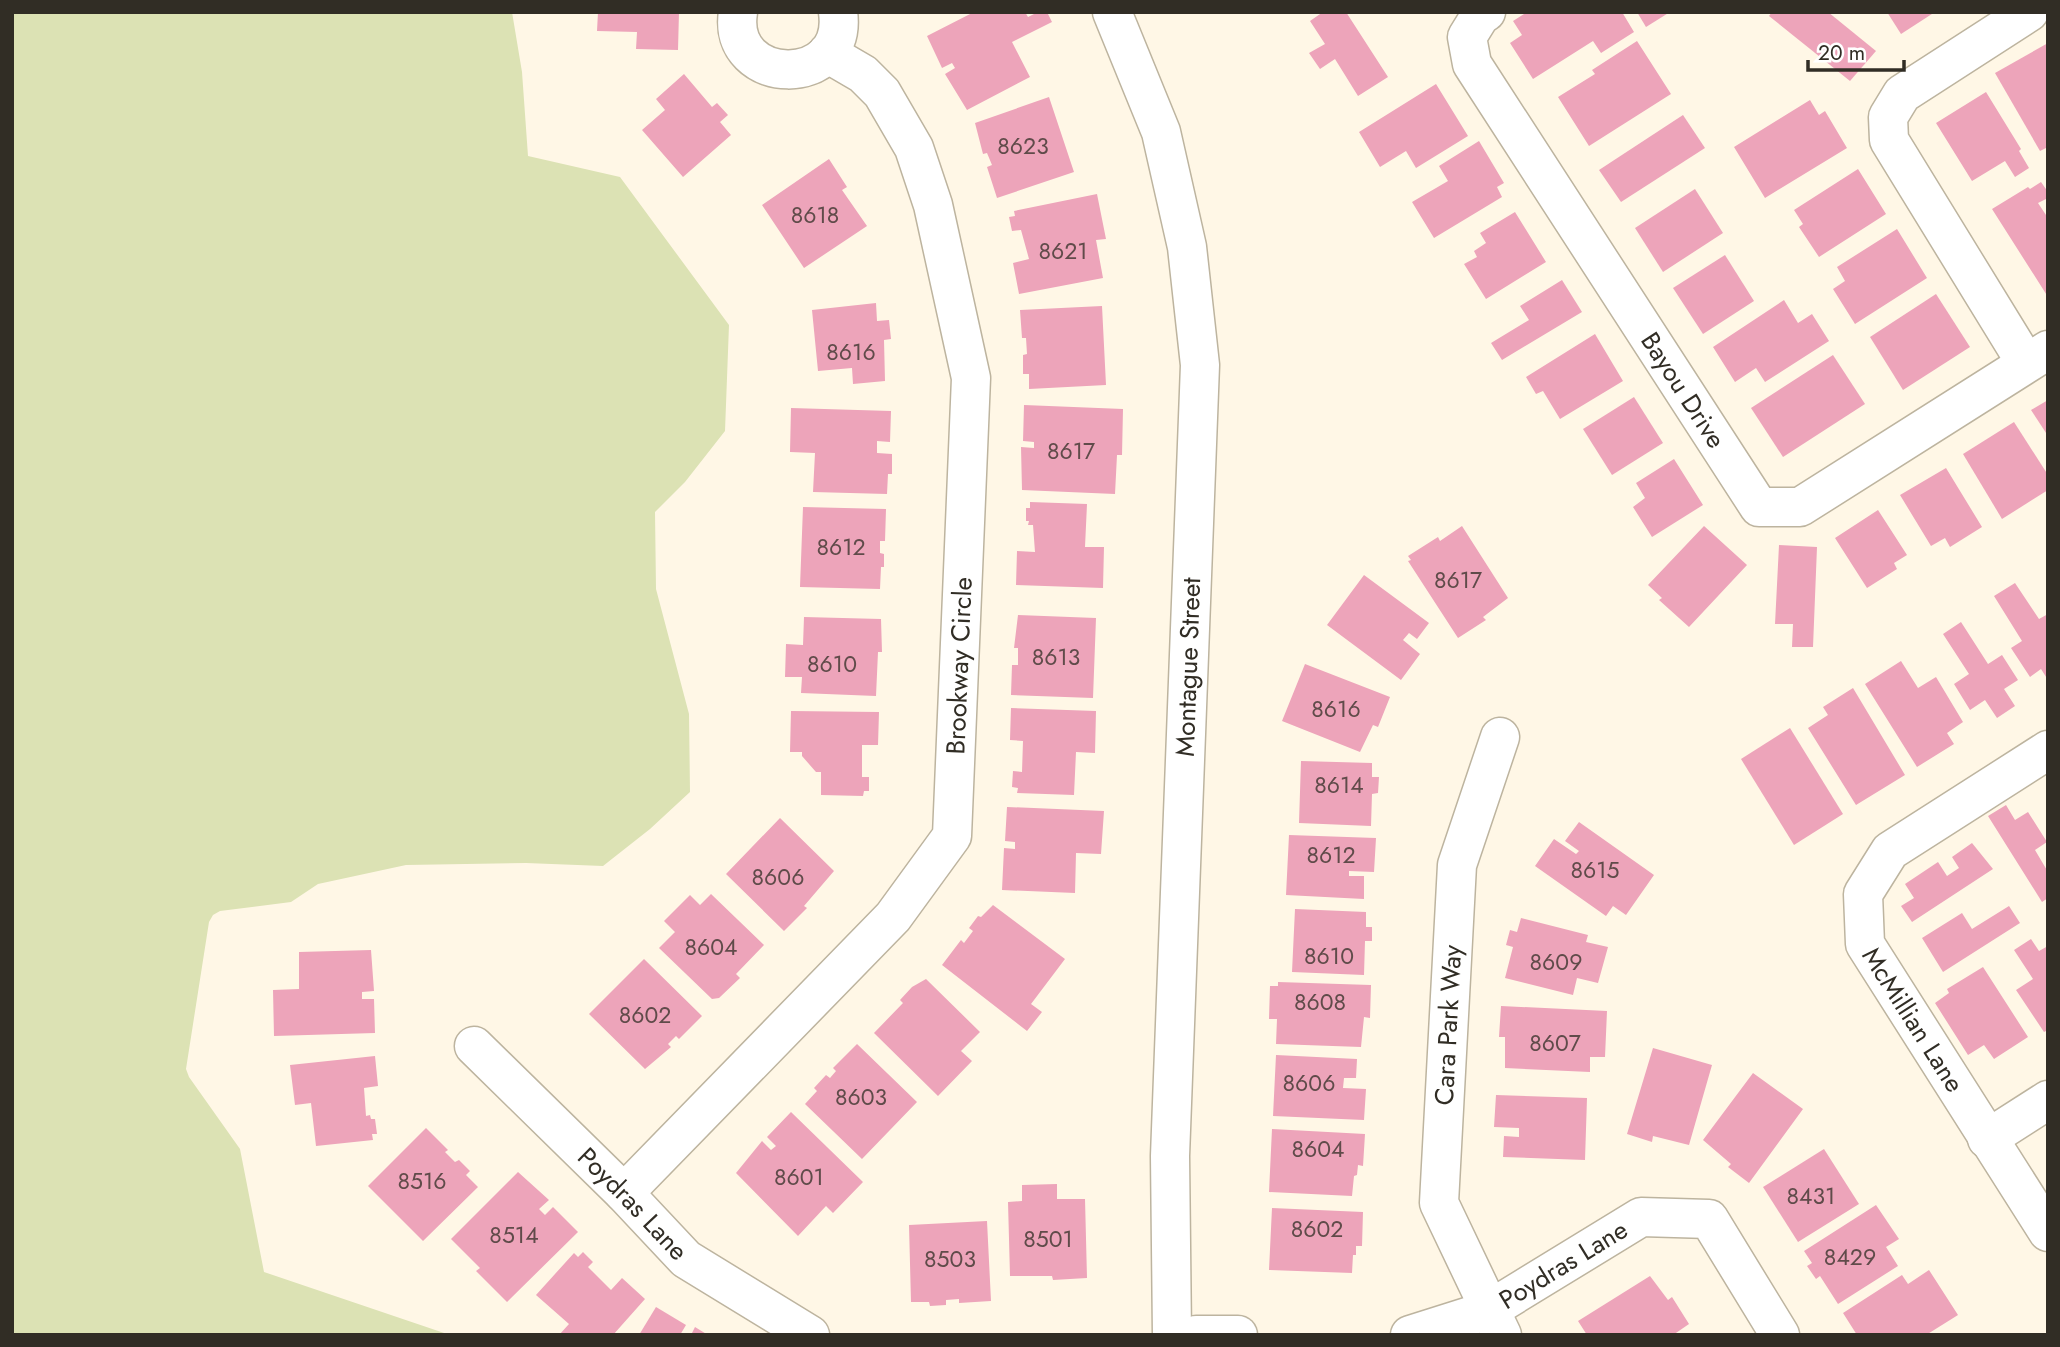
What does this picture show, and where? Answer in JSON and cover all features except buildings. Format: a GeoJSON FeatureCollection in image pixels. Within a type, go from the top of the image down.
{"type":"FeatureCollection","features":[{"type":"Feature","properties":{"kind":"street"},"geometry":{"type":"LineString","coordinates":[[738,12],[738,29],[742,41],[756,60],[779,70],[805,68],[827,53],[838,30],[838,12]]}},
{"type":"Feature","properties":{"kind":"street","name":"Montague Street"},"geometry":{"type":"LineString","coordinates":[[1112,12],[1161,132],[1187,247],[1200,365],[1170,1156],[1172,1335]]}},
{"type":"Feature","properties":{"kind":"street","name":"Bayou Drive"},"geometry":{"type":"LineString","coordinates":[[1486,12],[1480,16],[1467,37],[1472,64],[1759,507],[1800,507],[2037,357],[1889,140],[1888,117],[1902,94],[2029,12]]}},
{"type":"Feature","properties":{"kind":"street","name":"Brookway Circle"},"geometry":{"type":"LineString","coordinates":[[624,1193],[893,917],[952,836],[971,378],[933,205],[914,148],[882,93],[863,74],[827,53]]}},
{"type":"Feature","properties":{"kind":"street","name":"Cara Park Way"},"geometry":{"type":"LineString","coordinates":[[1496,1322],[1439,1203],[1457,865],[1500,737]]}},
{"type":"Feature","properties":{"kind":"street","name":"McMillian Lane"},"geometry":{"type":"LineString","coordinates":[[2048,750],[1889,851],[1863,894],[1865,944],[2048,1232]]}},
{"type":"Feature","properties":{"kind":"street","name":"Poydras Lane"},"geometry":{"type":"LineString","coordinates":[[474,1046],[624,1193],[686,1259],[810,1335]]}},
{"type":"Feature","properties":{"kind":"street"},"geometry":{"type":"LineString","coordinates":[[1987,1139],[2048,1100]]}},
{"type":"Feature","properties":{"kind":"street","name":"Poydras Lane"},"geometry":{"type":"LineString","coordinates":[[1410,1335],[1496,1322],[1641,1217],[1709,1219],[1780,1335]]}},
{"type":"Feature","properties":{"kind":"street"},"geometry":{"type":"LineString","coordinates":[[1195,1335],[1238,1335]]}},
{"type":"Feature","properties":{"kind":"green space"},"geometry":{"type":"Polygon","coordinates":[[[12,12],[512,12],[522,72],[528,156],[620,177],[729,325],[725,431],[685,482],[655,512],[656,589],[689,714],[690,792],[650,829],[603,866],[526,863],[406,865],[318,884],[291,902],[220,911],[213,915],[209,922],[186,1069],[240,1149],[264,1272],[450,1335],[12,1335],[12,12]]]}}]}
